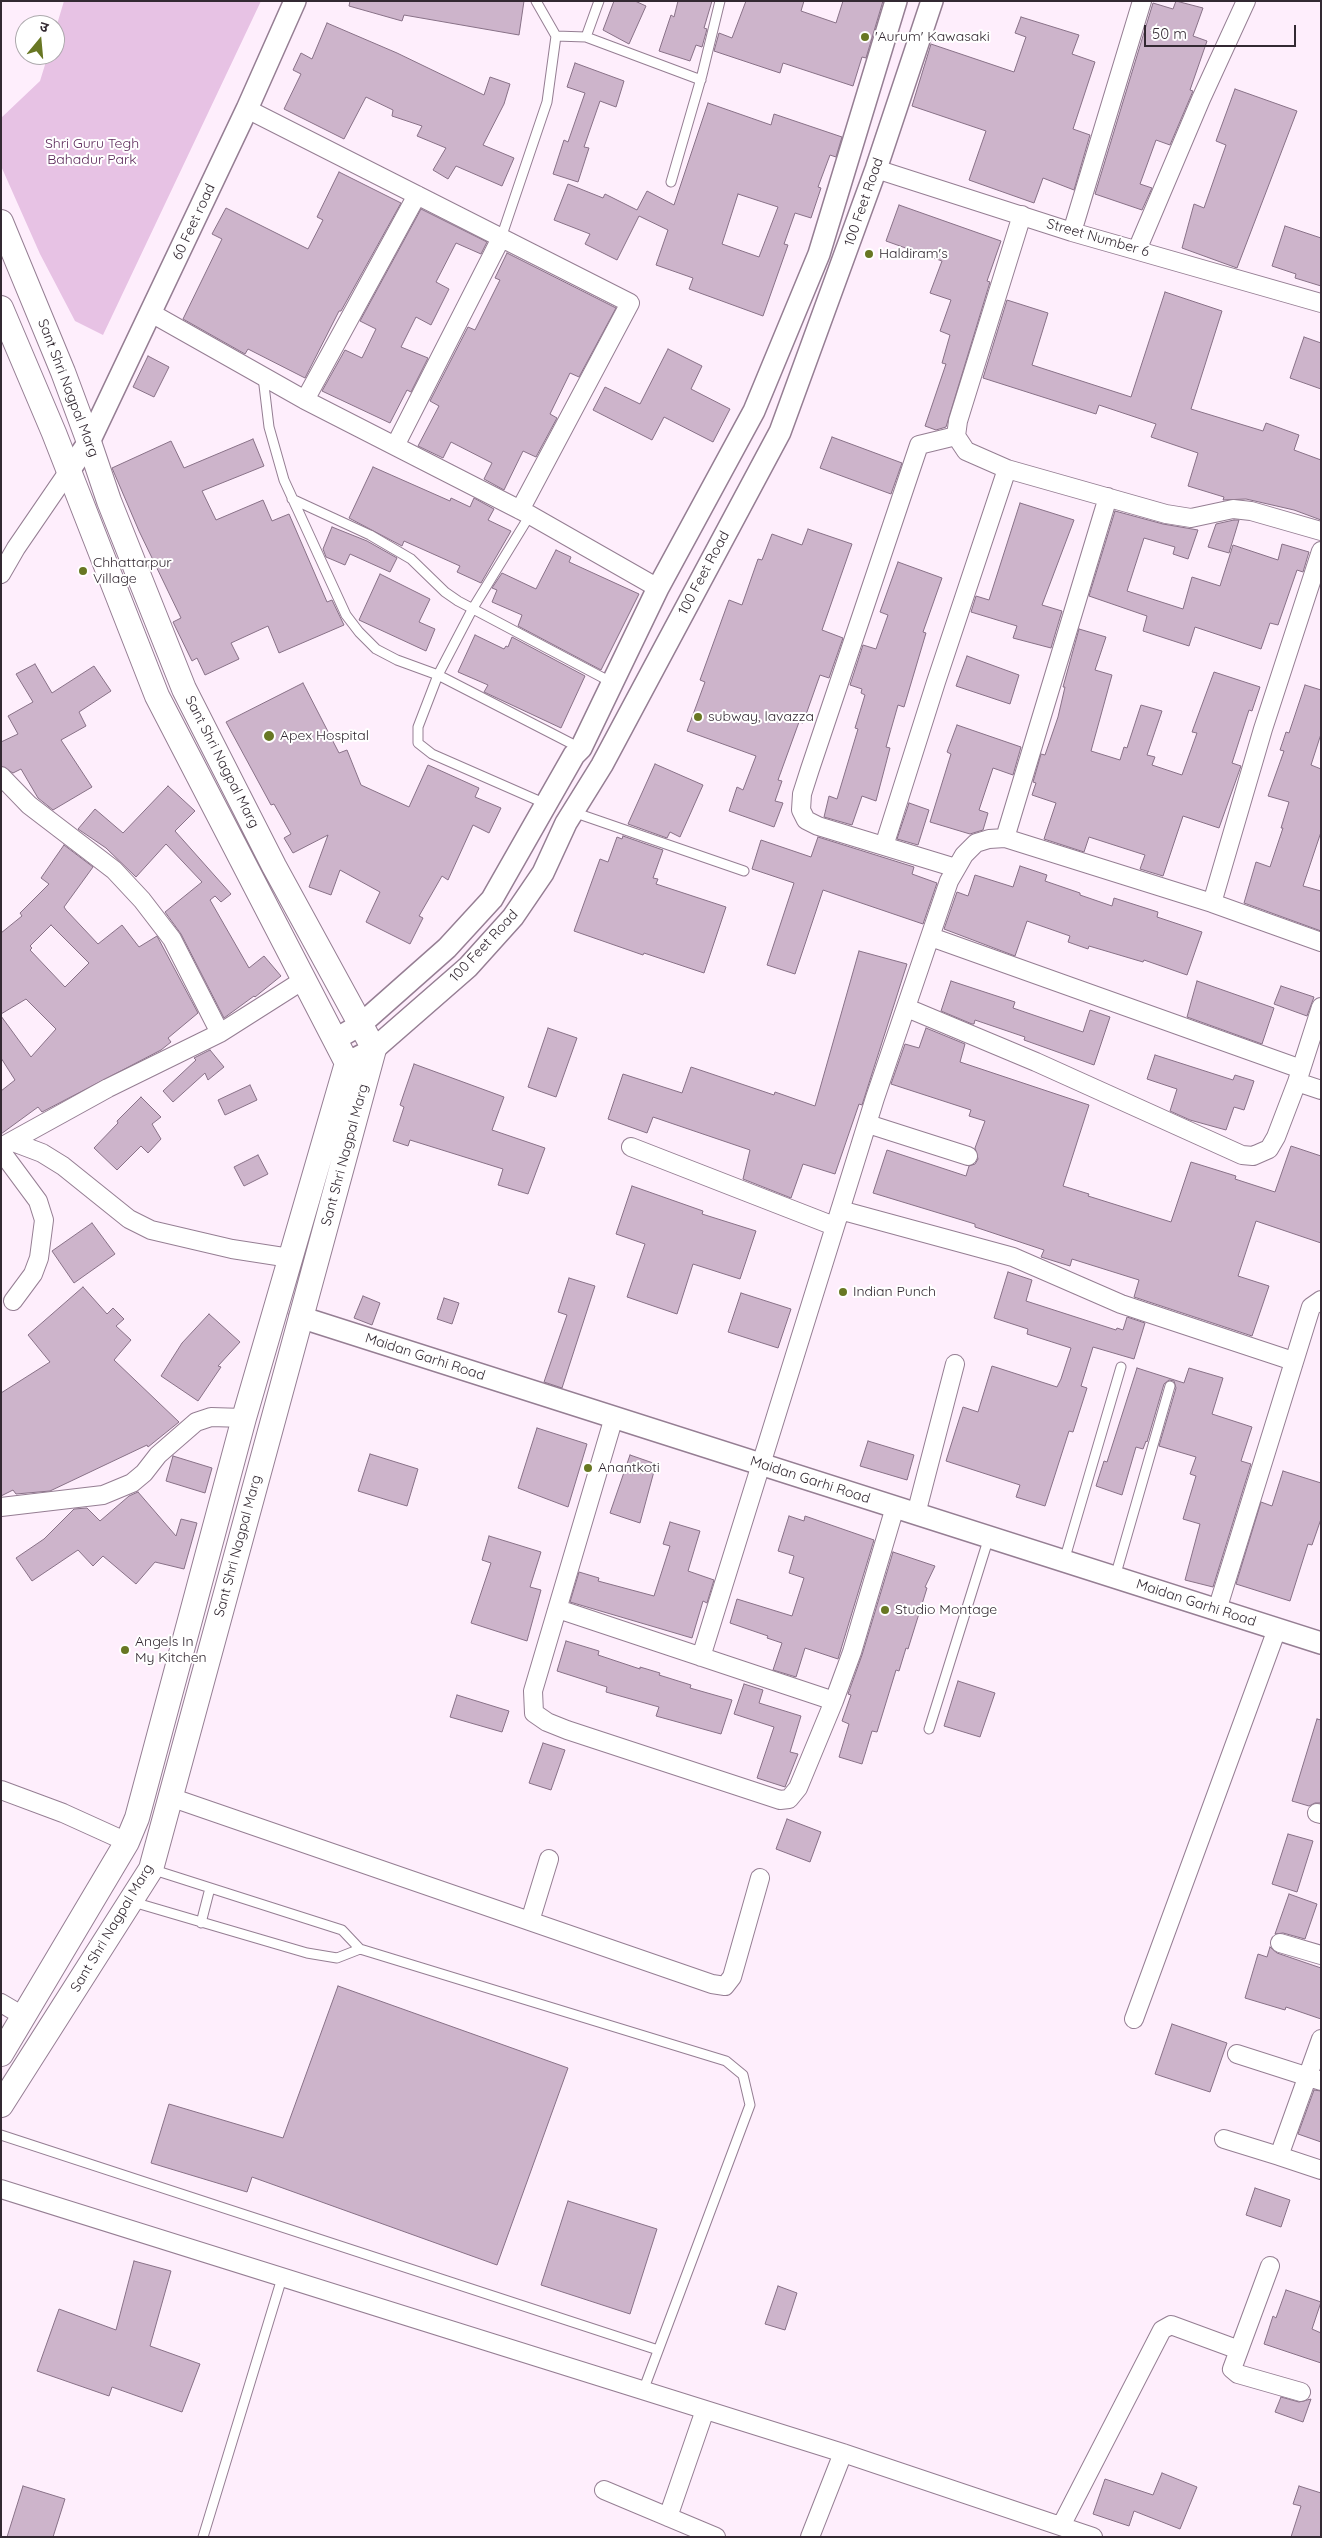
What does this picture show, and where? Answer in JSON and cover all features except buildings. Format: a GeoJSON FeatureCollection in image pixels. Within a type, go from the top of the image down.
{"type":"FeatureCollection","features":[{"type":"Feature","properties":{"kind":"main road","name":"Sant Shri Nagpal Marg"},"geometry":{"type":"LineString","coordinates":[[1,222],[21,266],[89,442],[108,501],[184,688],[274,866],[374,1049],[151,1868],[1,2105]]}},
{"type":"Feature","properties":{"kind":"main road","name":"Sant Shri Nagpal Marg"},"geometry":{"type":"LineString","coordinates":[[1,308],[158,696],[347,1063],[244,1418],[137,1818],[126,1842],[1,2054]]}},
{"type":"Feature","properties":{"kind":"street","name":"60 Feet road"},"geometry":{"type":"LineString","coordinates":[[68,472],[89,442],[247,109],[295,1]]}},
{"type":"Feature","properties":{"kind":"street","name":"100 Feet Road"},"geometry":{"type":"LineString","coordinates":[[336,1039],[360,1025],[447,948],[492,899],[574,755],[581,748],[611,682],[658,588],[754,411],[819,254],[896,1]]}},
{"type":"Feature","properties":{"kind":"street","name":"100 Feet Road"},"geometry":{"type":"LineString","coordinates":[[347,1063],[374,1049],[468,967],[513,917],[543,873],[573,812],[602,765],[780,432],[876,169],[932,1]]}},
{"type":"Feature","properties":{"kind":"street"},"geometry":{"type":"LineString","coordinates":[[1072,232],[1142,1]]}},
{"type":"Feature","properties":{"kind":"street"},"geometry":{"type":"LineString","coordinates":[[1137,250],[1201,100],[1246,1]]}},
{"type":"Feature","properties":{"kind":"street"},"geometry":{"type":"LineString","coordinates":[[247,109],[630,303],[525,512]]}},
{"type":"Feature","properties":{"kind":"street","name":"Street Number 6"},"geometry":{"type":"LineString","coordinates":[[876,169],[1072,232],[1321,303]]}},
{"type":"Feature","properties":{"kind":"street"},"geometry":{"type":"LineString","coordinates":[[305,400],[417,195]]}},
{"type":"Feature","properties":{"kind":"street"},"geometry":{"type":"LineString","coordinates":[[1022,215],[958,421],[956,436],[966,451],[1007,469],[1166,514],[1191,518],[1233,509],[1251,511],[1321,532]]}},
{"type":"Feature","properties":{"kind":"street"},"geometry":{"type":"LineString","coordinates":[[395,446],[501,238]]}},
{"type":"Feature","properties":{"kind":"street"},"geometry":{"type":"LineString","coordinates":[[151,313],[305,400],[525,512],[658,588]]}},
{"type":"Feature","properties":{"kind":"street"},"geometry":{"type":"LineString","coordinates":[[956,436],[919,445],[802,794],[801,810],[806,820],[818,826],[956,868]]}},
{"type":"Feature","properties":{"kind":"street"},"geometry":{"type":"LineString","coordinates":[[884,846],[1007,469]]}},
{"type":"Feature","properties":{"kind":"street"},"geometry":{"type":"LineString","coordinates":[[1,574],[16,548],[68,472]]}},
{"type":"Feature","properties":{"kind":"street"},"geometry":{"type":"LineString","coordinates":[[1005,838],[1108,497]]}},
{"type":"Feature","properties":{"kind":"street"},"geometry":{"type":"LineString","coordinates":[[1212,903],[1263,729],[1321,551]]}},
{"type":"Feature","properties":{"kind":"street"},"geometry":{"type":"LineString","coordinates":[[1,776],[29,805],[114,870],[142,900],[172,939],[220,1033]]}},
{"type":"Feature","properties":{"kind":"street"},"geometry":{"type":"LineString","coordinates":[[701,1657],[759,1464],[875,1098],[949,881],[964,855],[976,843],[989,839],[1005,838],[1212,903],[1321,942]]}},
{"type":"Feature","properties":{"kind":"street"},"geometry":{"type":"LineString","coordinates":[[931,936],[1299,1076],[1321,1090]]}},
{"type":"Feature","properties":{"kind":"street"},"geometry":{"type":"LineString","coordinates":[[5,1147],[108,1088],[220,1033],[304,979]]}},
{"type":"Feature","properties":{"kind":"street"},"geometry":{"type":"LineString","coordinates":[[907,1008],[1036,1062],[1242,1155],[1260,1155],[1269,1149],[1299,1076],[1321,1007]]}},
{"type":"Feature","properties":{"kind":"street"},"geometry":{"type":"LineString","coordinates":[[868,1124],[968,1156]]}},
{"type":"Feature","properties":{"kind":"street"},"geometry":{"type":"LineString","coordinates":[[5,1147],[42,1153],[63,1166],[129,1219],[151,1230],[232,1249],[290,1258]]}},
{"type":"Feature","properties":{"kind":"street"},"geometry":{"type":"LineString","coordinates":[[5,1147],[38,1201],[44,1220],[39,1258],[33,1274],[13,1301]]}},
{"type":"Feature","properties":{"kind":"street"},"geometry":{"type":"LineString","coordinates":[[631,1147],[837,1218],[1013,1257],[1121,1304],[1293,1361]]}},
{"type":"Feature","properties":{"kind":"street"},"geometry":{"type":"LineString","coordinates":[[1216,1610],[1311,1307],[1321,1300]]}},
{"type":"Feature","properties":{"kind":"street","name":"Maidan Garhi Road"},"geometry":{"type":"LineString","coordinates":[[300,1317],[1321,1643]]}},
{"type":"Feature","properties":{"kind":"street"},"geometry":{"type":"LineString","coordinates":[[916,1514],[956,1364]]}},
{"type":"Feature","properties":{"kind":"street"},"geometry":{"type":"LineString","coordinates":[[1,1508],[103,1496],[132,1483],[144,1473],[158,1455],[196,1422],[211,1416],[244,1418]]}},
{"type":"Feature","properties":{"kind":"street"},"geometry":{"type":"LineString","coordinates":[[614,1417],[533,1691],[534,1712],[547,1722],[576,1733],[780,1800],[789,1799],[798,1788],[834,1701],[852,1652],[895,1507]]}},
{"type":"Feature","properties":{"kind":"street"},"geometry":{"type":"LineString","coordinates":[[558,1609],[834,1701]]}},
{"type":"Feature","properties":{"kind":"street"},"geometry":{"type":"LineString","coordinates":[[1134,2019],[1277,1629]]}},
{"type":"Feature","properties":{"kind":"street"},"geometry":{"type":"LineString","coordinates":[[1,1790],[63,1813],[126,1842]]}},
{"type":"Feature","properties":{"kind":"street"},"geometry":{"type":"LineString","coordinates":[[170,1797],[712,1984],[725,1986],[732,1977],[760,1878]]}},
{"type":"Feature","properties":{"kind":"street"},"geometry":{"type":"LineString","coordinates":[[530,1921],[549,1859]]}},
{"type":"Feature","properties":{"kind":"street"},"geometry":{"type":"LineString","coordinates":[[1280,1943],[1321,1955]]}},
{"type":"Feature","properties":{"kind":"street"},"geometry":{"type":"LineString","coordinates":[[1,2003],[23,2016]]}},
{"type":"Feature","properties":{"kind":"street"},"geometry":{"type":"LineString","coordinates":[[1279,2156],[1313,2079],[1321,2039]]}},
{"type":"Feature","properties":{"kind":"street"},"geometry":{"type":"LineString","coordinates":[[1237,2054],[1313,2079]]}},
{"type":"Feature","properties":{"kind":"street"},"geometry":{"type":"LineString","coordinates":[[1224,2140],[1321,2170]]}},
{"type":"Feature","properties":{"kind":"street"},"geometry":{"type":"LineString","coordinates":[[1,2189],[843,2453],[1093,2537]]}},
{"type":"Feature","properties":{"kind":"street"},"geometry":{"type":"LineString","coordinates":[[1270,2266],[1232,2369],[1238,2374],[1301,2392]]}},
{"type":"Feature","properties":{"kind":"street"},"geometry":{"type":"LineString","coordinates":[[1061,2526],[1162,2330],[1171,2325],[1239,2350]]}},
{"type":"Feature","properties":{"kind":"street"},"geometry":{"type":"LineString","coordinates":[[668,2517],[705,2410]]}},
{"type":"Feature","properties":{"kind":"street"},"geometry":{"type":"LineString","coordinates":[[810,2537],[843,2453]]}},
{"type":"Feature","properties":{"kind":"street"},"geometry":{"type":"LineString","coordinates":[[604,2490],[716,2537]]}},
{"type":"Feature","properties":{"kind":"lane"},"geometry":{"type":"LineString","coordinates":[[501,238],[547,102],[556,36],[536,1]]}},
{"type":"Feature","properties":{"kind":"lane"},"geometry":{"type":"LineString","coordinates":[[586,37],[599,1]]}},
{"type":"Feature","properties":{"kind":"lane"},"geometry":{"type":"LineString","coordinates":[[671,182],[720,1]]}},
{"type":"Feature","properties":{"kind":"lane"},"geometry":{"type":"LineString","coordinates":[[556,36],[586,37],[700,80]]}},
{"type":"Feature","properties":{"kind":"lane"},"geometry":{"type":"LineString","coordinates":[[263,377],[269,427],[284,480],[346,615],[359,632],[376,649],[397,660],[438,675],[581,748]]}},
{"type":"Feature","properties":{"kind":"lane"},"geometry":{"type":"LineString","coordinates":[[292,499],[370,535],[411,559],[445,592],[611,682]]}},
{"type":"Feature","properties":{"kind":"lane"},"geometry":{"type":"LineString","coordinates":[[525,512],[438,675],[418,726],[418,743],[432,754],[546,804]]}},
{"type":"Feature","properties":{"kind":"lane"},"geometry":{"type":"LineString","coordinates":[[573,812],[744,871]]}},
{"type":"Feature","properties":{"kind":"lane"},"geometry":{"type":"LineString","coordinates":[[1064,1561],[1121,1367]]}},
{"type":"Feature","properties":{"kind":"lane"},"geometry":{"type":"LineString","coordinates":[[1115,1577],[1170,1386]]}},
{"type":"Feature","properties":{"kind":"lane"},"geometry":{"type":"LineString","coordinates":[[929,1729],[989,1537]]}},
{"type":"Feature","properties":{"kind":"lane"},"geometry":{"type":"LineString","coordinates":[[151,1868],[342,1930],[360,1949],[726,2061],[743,2075],[750,2104],[643,2391]]}},
{"type":"Feature","properties":{"kind":"lane"},"geometry":{"type":"LineString","coordinates":[[201,1923],[210,1888]]}},
{"type":"Feature","properties":{"kind":"lane"},"geometry":{"type":"LineString","coordinates":[[130,1902],[308,1953],[337,1958],[360,1949]]}},
{"type":"Feature","properties":{"kind":"lane"},"geometry":{"type":"LineString","coordinates":[[1,2135],[658,2350]]}},
{"type":"Feature","properties":{"kind":"lane"},"geometry":{"type":"LineString","coordinates":[[203,2537],[282,2278]]}},
{"type":"Feature","properties":{"kind":"green space","name":"Shri Guru Tegh Bahadur Park"},"geometry":{"type":"Polygon","coordinates":[[[64,1],[261,1],[103,335],[75,321],[40,254],[1,166],[1,118],[40,81],[45,65],[65,65],[65,15],[60,15],[64,1]]]}},
{"type":"Feature","properties":{"kind":"place","name":"'Aurum' Kawasaki"},"geometry":{"type":"Point","coordinates":[865,37]}},
{"type":"Feature","properties":{"kind":"place","name":"Haldiram's"},"geometry":{"type":"Point","coordinates":[869,254]}},
{"type":"Feature","properties":{"kind":"place","name":"Chhattarpur Village"},"geometry":{"type":"Point","coordinates":[83,571]}},
{"type":"Feature","properties":{"kind":"place","name":"subway, lavazza"},"geometry":{"type":"Point","coordinates":[698,717]}},
{"type":"Feature","properties":{"kind":"place","name":"Apex Hospital"},"geometry":{"type":"Point","coordinates":[269,736]}},
{"type":"Feature","properties":{"kind":"place","name":"Indian Punch"},"geometry":{"type":"Point","coordinates":[843,1292]}},
{"type":"Feature","properties":{"kind":"place","name":"Anantkoti"},"geometry":{"type":"Point","coordinates":[588,1468]}},
{"type":"Feature","properties":{"kind":"place","name":"Studio Montage"},"geometry":{"type":"Point","coordinates":[885,1610]}},
{"type":"Feature","properties":{"kind":"place","name":"Angels In My Kitchen"},"geometry":{"type":"Point","coordinates":[125,1650]}}]}
